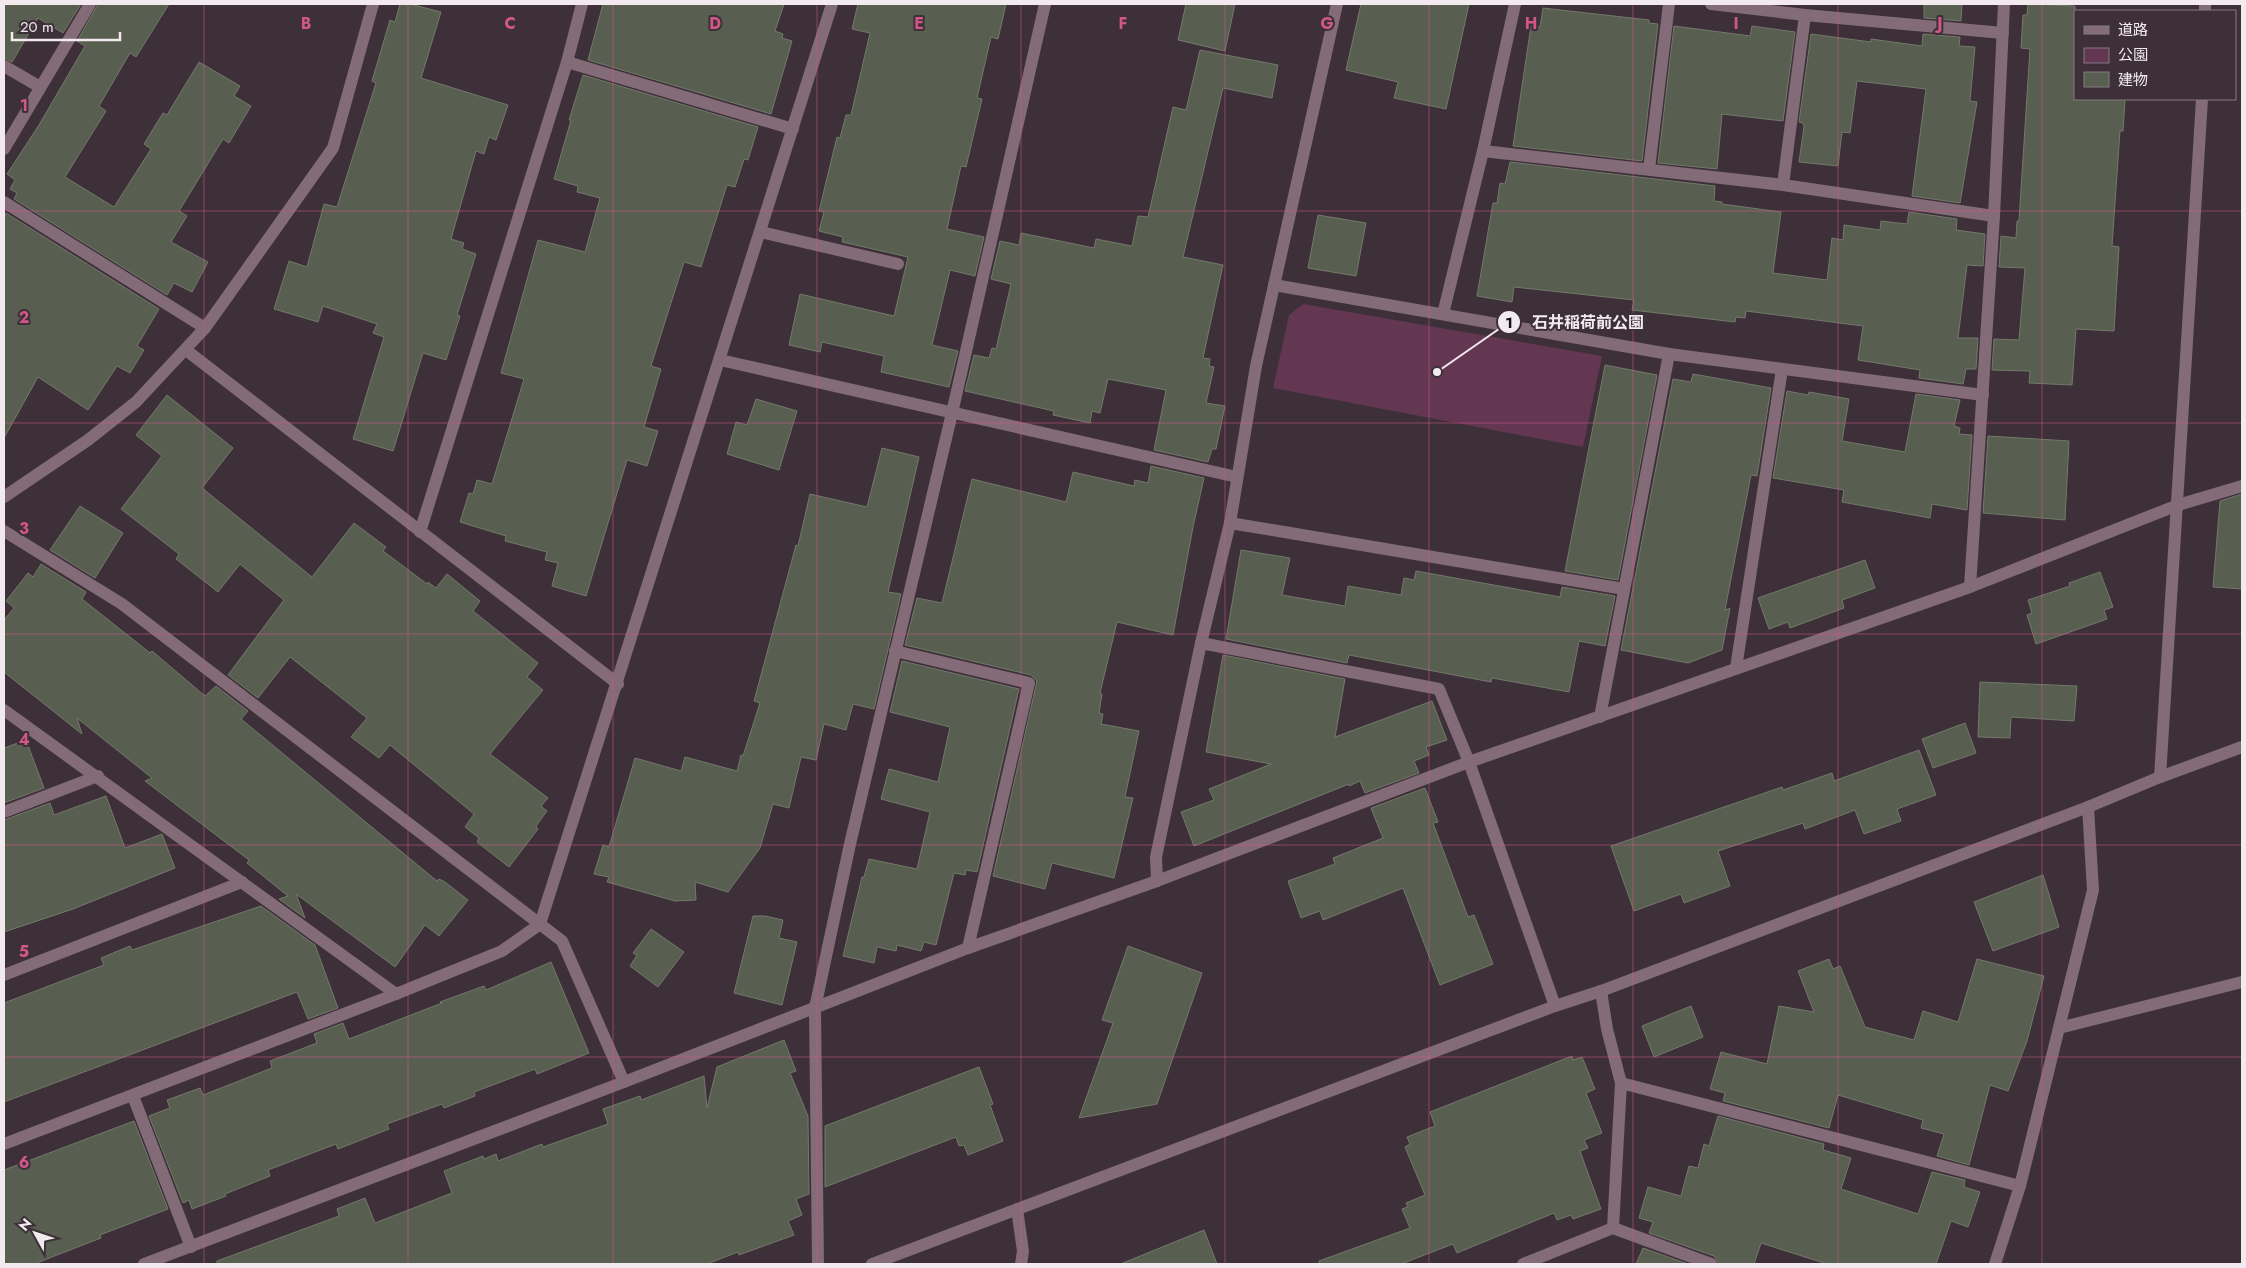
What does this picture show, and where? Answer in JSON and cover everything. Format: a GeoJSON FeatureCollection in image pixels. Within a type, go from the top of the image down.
{"type":"FeatureCollection","features":[{"type":"Feature","properties":{"kind":"street"},"geometry":{"type":"LineString","coordinates":[[4,149],[90,4]]}},
{"type":"Feature","properties":{"kind":"street"},"geometry":{"type":"LineString","coordinates":[[4,497],[88,440],[136,402],[205,328],[333,148],[373,4]]}},
{"type":"Feature","properties":{"kind":"street"},"geometry":{"type":"LineString","coordinates":[[420,532],[566,62],[582,4]]}},
{"type":"Feature","properties":{"kind":"street"},"geometry":{"type":"LineString","coordinates":[[4,1144],[133,1096],[502,951],[540,924],[618,684],[832,4]]}},
{"type":"Feature","properties":{"kind":"street"},"geometry":{"type":"LineString","coordinates":[[818,1264],[815,1008],[850,844],[952,413],[1045,4]]}},
{"type":"Feature","properties":{"kind":"street"},"geometry":{"type":"LineString","coordinates":[[1157,881],[1156,857],[1201,643],[1230,523],[1256,366],[1337,4]]}},
{"type":"Feature","properties":{"kind":"street"},"geometry":{"type":"LineString","coordinates":[[1442,314],[1483,150],[1515,4]]}},
{"type":"Feature","properties":{"kind":"street"},"geometry":{"type":"LineString","coordinates":[[1649,169],[1669,4]]}},
{"type":"Feature","properties":{"kind":"street"},"geometry":{"type":"LineString","coordinates":[[1711,4],[1805,15],[2003,33]]}},
{"type":"Feature","properties":{"kind":"street"},"geometry":{"type":"LineString","coordinates":[[1970,588],[1994,216],[2004,4]]}},
{"type":"Feature","properties":{"kind":"street"},"geometry":{"type":"LineString","coordinates":[[1782,186],[1805,15]]}},
{"type":"Feature","properties":{"kind":"street"},"geometry":{"type":"LineString","coordinates":[[566,62],[792,129]]}},
{"type":"Feature","properties":{"kind":"street"},"geometry":{"type":"LineString","coordinates":[[4,66],[40,87]]}},
{"type":"Feature","properties":{"kind":"street"},"geometry":{"type":"LineString","coordinates":[[2160,777],[2202,100]]}},
{"type":"Feature","properties":{"kind":"street"},"geometry":{"type":"LineString","coordinates":[[1483,150],[1782,186],[1994,216]]}},
{"type":"Feature","properties":{"kind":"street"},"geometry":{"type":"LineString","coordinates":[[4,202],[205,328]]}},
{"type":"Feature","properties":{"kind":"street"},"geometry":{"type":"LineString","coordinates":[[761,232],[898,264]]}},
{"type":"Feature","properties":{"kind":"street"},"geometry":{"type":"LineString","coordinates":[[1274,285],[1669,354],[1983,396]]}},
{"type":"Feature","properties":{"kind":"street"},"geometry":{"type":"LineString","coordinates":[[186,350],[618,684]]}},
{"type":"Feature","properties":{"kind":"street"},"geometry":{"type":"LineString","coordinates":[[1600,717],[1669,354]]}},
{"type":"Feature","properties":{"kind":"street"},"geometry":{"type":"LineString","coordinates":[[720,360],[1237,477]]}},
{"type":"Feature","properties":{"kind":"street"},"geometry":{"type":"LineString","coordinates":[[1736,668],[1782,368]]}},
{"type":"Feature","properties":{"kind":"street"},"geometry":{"type":"LineString","coordinates":[[144,1264],[624,1082],[968,948],[1157,881],[1469,762],[1970,588],[2178,505],[2242,486]]}},
{"type":"Feature","properties":{"kind":"street"},"geometry":{"type":"LineString","coordinates":[[1230,523],[1624,588]]}},
{"type":"Feature","properties":{"kind":"street"},"geometry":{"type":"LineString","coordinates":[[4,531],[122,604],[562,941],[624,1082]]}},
{"type":"Feature","properties":{"kind":"street"},"geometry":{"type":"LineString","coordinates":[[1201,643],[1439,689],[1469,762],[1555,1006]]}},
{"type":"Feature","properties":{"kind":"street"},"geometry":{"type":"LineString","coordinates":[[895,651],[1029,683],[968,948]]}},
{"type":"Feature","properties":{"kind":"street"},"geometry":{"type":"LineString","coordinates":[[4,710],[98,776],[396,994]]}},
{"type":"Feature","properties":{"kind":"street"},"geometry":{"type":"LineString","coordinates":[[872,1264],[1555,1006],[1601,992],[2242,747]]}},
{"type":"Feature","properties":{"kind":"street"},"geometry":{"type":"LineString","coordinates":[[4,812],[98,776]]}},
{"type":"Feature","properties":{"kind":"street"},"geometry":{"type":"LineString","coordinates":[[1995,1264],[2020,1186],[2093,890],[2088,807]]}},
{"type":"Feature","properties":{"kind":"street"},"geometry":{"type":"LineString","coordinates":[[4,975],[242,882]]}},
{"type":"Feature","properties":{"kind":"street"},"geometry":{"type":"LineString","coordinates":[[2059,1028],[2242,982]]}},
{"type":"Feature","properties":{"kind":"street"},"geometry":{"type":"LineString","coordinates":[[1601,992],[1607,1029],[1621,1083],[1613,1228]]}},
{"type":"Feature","properties":{"kind":"street"},"geometry":{"type":"LineString","coordinates":[[1621,1083],[2020,1186]]}},
{"type":"Feature","properties":{"kind":"street"},"geometry":{"type":"LineString","coordinates":[[133,1096],[190,1247]]}},
{"type":"Feature","properties":{"kind":"street"},"geometry":{"type":"LineString","coordinates":[[1017,1209],[1022,1251],[1021,1264]]}},
{"type":"Feature","properties":{"kind":"street"},"geometry":{"type":"LineString","coordinates":[[1523,1264],[1613,1228],[1694,1261],[1710,1264]]}},
{"type":"Feature","properties":{"kind":"green space"},"geometry":{"type":"Polygon","coordinates":[[[1303,304],[1602,356],[1583,447],[1273,388],[1289,315],[1303,304]]]}},
{"type":"Feature","properties":{"kind":"building"},"geometry":{"type":"Polygon","coordinates":[[[4,4],[81,4],[63,33],[38,18],[12,62],[4,58],[4,4]]]}},
{"type":"Feature","properties":{"kind":"building"},"geometry":{"type":"Polygon","coordinates":[[[98,4],[169,4],[136,57],[130,53],[99,106],[106,111],[65,177],[114,207],[151,149],[144,144],[163,113],[167,115],[199,62],[240,86],[234,96],[251,106],[229,143],[223,139],[179,211],[187,216],[171,242],[208,262],[192,292],[174,283],[167,295],[14,199],[17,193],[10,189],[15,180],[7,174],[39,125],[85,46],[77,41],[98,4]]]}},
{"type":"Feature","properties":{"kind":"building"},"geometry":{"type":"Polygon","coordinates":[[[400,4],[410,4],[441,12],[421,78],[508,105],[496,140],[489,137],[484,154],[476,151],[451,239],[464,243],[462,249],[476,254],[457,315],[460,316],[446,360],[423,353],[393,451],[353,439],[384,337],[373,333],[377,324],[323,306],[318,322],[274,309],[289,261],[307,267],[324,204],[337,207],[376,83],[372,81],[390,20],[395,22],[400,4]]]}},
{"type":"Feature","properties":{"kind":"building"},"geometry":{"type":"Polygon","coordinates":[[[603,4],[784,4],[775,31],[783,34],[782,38],[792,41],[771,114],[588,60],[603,4]]]}},
{"type":"Feature","properties":{"kind":"building"},"geometry":{"type":"Polygon","coordinates":[[[858,4],[1006,4],[998,39],[991,37],[977,98],[982,99],[966,167],[961,166],[947,229],[984,237],[975,276],[950,270],[932,345],[958,351],[949,387],[881,372],[884,356],[822,342],[820,352],[789,345],[800,294],[894,316],[908,257],[842,242],[843,237],[819,231],[824,212],[819,211],[837,137],[840,138],[846,115],[851,115],[870,33],[852,29],[858,4]]]}},
{"type":"Feature","properties":{"kind":"building"},"geometry":{"type":"Polygon","coordinates":[[[1186,4],[1235,4],[1225,51],[1178,40],[1186,4]]]}},
{"type":"Feature","properties":{"kind":"building"},"geometry":{"type":"Polygon","coordinates":[[[1361,4],[1469,4],[1446,109],[1394,98],[1398,82],[1346,70],[1361,4]]]}},
{"type":"Feature","properties":{"kind":"building"},"geometry":{"type":"Polygon","coordinates":[[[1924,4],[1962,4],[1961,21],[1924,18],[1924,4]]]}},
{"type":"Feature","properties":{"kind":"building"},"geometry":{"type":"Polygon","coordinates":[[[2028,4],[2075,6],[2074,100],[2125,100],[2123,131],[2120,131],[2112,246],[2119,247],[2114,331],[2076,329],[2072,385],[2029,383],[2030,371],[1992,370],[1994,339],[2019,340],[2025,268],[1999,267],[2001,236],[2016,238],[2017,221],[2019,221],[2030,49],[2021,48],[2023,15],[2027,15],[2028,4]]]}},
{"type":"Feature","properties":{"kind":"building"},"geometry":{"type":"Polygon","coordinates":[[[1543,8],[1649,20],[1649,23],[1658,24],[1642,161],[1513,146],[1531,26],[1540,27],[1543,8]]]}},
{"type":"Feature","properties":{"kind":"building"},"geometry":{"type":"Polygon","coordinates":[[[1674,26],[1750,36],[1752,26],[1795,32],[1783,121],[1722,114],[1717,169],[1658,163],[1674,26]]]}},
{"type":"Feature","properties":{"kind":"building"},"geometry":{"type":"Polygon","coordinates":[[[1811,34],[1871,42],[1871,39],[1922,46],[1923,34],[1960,37],[1959,46],[1975,47],[1970,101],[1977,102],[1960,203],[1912,196],[1926,89],[1857,81],[1850,133],[1842,132],[1838,166],[1799,162],[1804,127],[1803,123],[1799,122],[1811,34]]]}},
{"type":"Feature","properties":{"kind":"building"},"geometry":{"type":"Polygon","coordinates":[[[1200,50],[1278,65],[1272,98],[1223,88],[1183,257],[1223,265],[1203,358],[1210,359],[1209,366],[1214,367],[1206,403],[1225,406],[1216,449],[1212,449],[1208,462],[1154,450],[1166,390],[1108,379],[1100,413],[1092,411],[1090,423],[1053,415],[1054,411],[965,391],[974,355],[989,358],[992,348],[996,349],[1011,284],[991,279],[1000,241],[1019,245],[1021,233],[1094,248],[1096,239],[1132,246],[1138,216],[1148,217],[1173,107],[1186,110],[1200,50]]]}},
{"type":"Feature","properties":{"kind":"building"},"geometry":{"type":"Polygon","coordinates":[[[583,75],[758,127],[748,160],[744,159],[735,187],[727,185],[701,267],[684,262],[651,366],[661,369],[644,427],[658,431],[647,466],[627,460],[586,596],[552,586],[558,563],[545,560],[547,552],[505,541],[506,536],[460,522],[469,493],[473,494],[477,480],[492,484],[524,379],[501,373],[538,240],[585,252],[600,198],[577,192],[578,186],[554,179],[583,75]]]}},
{"type":"Feature","properties":{"kind":"building"},"geometry":{"type":"Polygon","coordinates":[[[1510,162],[1715,186],[1714,201],[1722,202],[1722,204],[1781,212],[1773,273],[1827,280],[1832,238],[1843,240],[1844,225],[1880,230],[1881,221],[1907,224],[1909,212],[1957,219],[1956,230],[1985,234],[1983,266],[1967,265],[1958,338],[1978,338],[1976,369],[1966,369],[1963,384],[1919,378],[1920,370],[1858,360],[1863,326],[1746,311],[1745,318],[1736,317],[1735,322],[1632,310],[1634,300],[1514,287],[1512,302],[1477,296],[1493,203],[1497,203],[1500,183],[1505,184],[1510,162]]]}},
{"type":"Feature","properties":{"kind":"building"},"geometry":{"type":"Polygon","coordinates":[[[6,213],[159,309],[137,346],[144,350],[130,373],[117,366],[88,410],[38,377],[4,438],[4,218],[6,213]]]}},
{"type":"Feature","properties":{"kind":"building"},"geometry":{"type":"Polygon","coordinates":[[[1318,215],[1366,223],[1356,276],[1308,268],[1318,215]]]}},
{"type":"Feature","properties":{"kind":"building"},"geometry":{"type":"Polygon","coordinates":[[[1605,365],[1657,375],[1618,580],[1565,571],[1605,365]]]}},
{"type":"Feature","properties":{"kind":"building"},"geometry":{"type":"Polygon","coordinates":[[[1693,374],[1771,388],[1757,476],[1751,475],[1725,610],[1730,608],[1722,650],[1688,663],[1621,650],[1673,379],[1691,382],[1693,374]]]}},
{"type":"Feature","properties":{"kind":"building"},"geometry":{"type":"Polygon","coordinates":[[[1787,391],[1808,395],[1809,392],[1849,399],[1842,441],[1905,452],[1916,394],[1960,400],[1954,426],[1960,428],[1959,434],[1972,435],[1967,510],[1932,504],[1930,518],[1842,502],[1844,490],[1773,478],[1787,391]]]}},
{"type":"Feature","properties":{"kind":"building"},"geometry":{"type":"Polygon","coordinates":[[[167,395],[233,448],[202,488],[312,577],[354,523],[386,547],[383,551],[427,584],[428,582],[436,588],[447,574],[480,601],[473,611],[538,663],[527,677],[543,690],[490,754],[548,798],[541,806],[547,811],[536,826],[538,829],[509,867],[477,842],[479,838],[465,827],[474,814],[390,745],[379,758],[351,737],[367,718],[290,657],[258,698],[228,675],[284,600],[240,564],[218,592],[176,559],[179,554],[121,509],[162,456],[136,435],[167,395]]]}},
{"type":"Feature","properties":{"kind":"building"},"geometry":{"type":"Polygon","coordinates":[[[756,399],[797,411],[779,470],[727,454],[736,422],[747,425],[756,399]]]}},
{"type":"Feature","properties":{"kind":"building"},"geometry":{"type":"Polygon","coordinates":[[[1988,436],[2069,441],[2065,520],[1983,513],[1988,436]]]}},
{"type":"Feature","properties":{"kind":"building"},"geometry":{"type":"Polygon","coordinates":[[[882,448],[919,457],[888,592],[901,594],[874,709],[853,704],[846,730],[824,724],[816,760],[801,757],[789,808],[773,804],[760,848],[728,892],[695,882],[696,900],[675,901],[607,882],[609,877],[594,874],[603,845],[609,847],[635,758],[681,771],[685,757],[737,771],[760,703],[754,701],[796,545],[798,546],[810,494],[867,507],[882,448]]]}},
{"type":"Feature","properties":{"kind":"building"},"geometry":{"type":"Polygon","coordinates":[[[1151,466],[1204,478],[1173,635],[1117,622],[1100,693],[1102,694],[1099,713],[1103,714],[1101,724],[1139,731],[1125,797],[1133,798],[1114,878],[1052,863],[1045,889],[993,876],[1037,681],[1031,675],[905,645],[917,598],[942,603],[972,479],[1066,502],[1073,472],[1134,486],[1135,480],[1148,483],[1151,466]]]}},
{"type":"Feature","properties":{"kind":"building"},"geometry":{"type":"Polygon","coordinates":[[[2242,494],[2242,589],[2213,587],[2220,501],[2242,494]]]}},
{"type":"Feature","properties":{"kind":"building"},"geometry":{"type":"Polygon","coordinates":[[[80,506],[123,533],[95,578],[50,550],[80,506]]]}},
{"type":"Feature","properties":{"kind":"building"},"geometry":{"type":"Polygon","coordinates":[[[1241,550],[1290,558],[1282,595],[1345,606],[1348,586],[1401,595],[1404,578],[1414,580],[1416,571],[1560,597],[1562,587],[1615,596],[1605,646],[1579,641],[1569,692],[1492,678],[1491,682],[1349,655],[1347,663],[1226,639],[1241,550]]]}},
{"type":"Feature","properties":{"kind":"building"},"geometry":{"type":"Polygon","coordinates":[[[1865,560],[1875,588],[1842,600],[1844,608],[1790,628],[1788,622],[1769,629],[1758,598],[1865,560]]]}},
{"type":"Feature","properties":{"kind":"building"},"geometry":{"type":"Polygon","coordinates":[[[41,564],[86,592],[82,599],[150,653],[152,651],[205,696],[216,686],[248,711],[241,719],[437,881],[439,879],[445,882],[468,900],[439,936],[425,925],[395,967],[296,894],[305,918],[279,899],[288,896],[247,863],[249,860],[145,781],[152,778],[77,718],[82,734],[4,672],[4,620],[14,608],[6,601],[28,573],[33,577],[41,564]]]}},
{"type":"Feature","properties":{"kind":"building"},"geometry":{"type":"Polygon","coordinates":[[[2100,572],[2113,607],[2104,610],[2107,619],[2036,644],[2027,615],[2032,613],[2028,600],[2070,586],[2069,583],[2100,572]]]}},
{"type":"Feature","properties":{"kind":"building"},"geometry":{"type":"Polygon","coordinates":[[[1223,655],[1345,679],[1335,737],[1432,701],[1447,740],[1426,747],[1429,755],[1414,761],[1419,773],[1365,793],[1360,781],[1349,786],[1349,784],[1194,846],[1181,812],[1214,800],[1209,789],[1271,764],[1206,752],[1223,655]]]}},
{"type":"Feature","properties":{"kind":"building"},"geometry":{"type":"Polygon","coordinates":[[[902,661],[1019,689],[977,872],[966,870],[965,875],[954,873],[936,945],[924,942],[921,951],[897,945],[896,951],[877,947],[874,963],[843,956],[862,877],[864,877],[869,859],[917,869],[930,812],[881,799],[889,769],[938,782],[950,727],[890,712],[902,661]]]}},
{"type":"Feature","properties":{"kind":"building"},"geometry":{"type":"Polygon","coordinates":[[[1980,682],[2077,686],[2074,721],[2011,717],[2010,738],[1978,737],[1980,682]]]}},
{"type":"Feature","properties":{"kind":"building"},"geometry":{"type":"Polygon","coordinates":[[[1965,723],[1976,753],[1933,768],[1922,739],[1965,723]]]}},
{"type":"Feature","properties":{"kind":"building"},"geometry":{"type":"Polygon","coordinates":[[[26,740],[44,788],[4,803],[4,748],[26,740]]]}},
{"type":"Feature","properties":{"kind":"building"},"geometry":{"type":"Polygon","coordinates":[[[1919,750],[1936,795],[1897,809],[1901,821],[1864,834],[1855,810],[1805,829],[1803,823],[1718,851],[1730,886],[1684,903],[1681,894],[1634,911],[1611,846],[1782,787],[1783,790],[1832,773],[1834,781],[1919,750]]]}},
{"type":"Feature","properties":{"kind":"building"},"geometry":{"type":"Polygon","coordinates":[[[1425,788],[1438,822],[1433,823],[1468,917],[1474,915],[1493,964],[1440,985],[1403,888],[1323,920],[1320,911],[1301,918],[1288,881],[1335,864],[1333,858],[1383,838],[1371,808],[1425,788]]]}},
{"type":"Feature","properties":{"kind":"building"},"geometry":{"type":"Polygon","coordinates":[[[106,796],[125,848],[162,834],[175,868],[73,909],[4,932],[4,820],[50,803],[54,815],[106,796]]]}},
{"type":"Feature","properties":{"kind":"building"},"geometry":{"type":"Polygon","coordinates":[[[2043,875],[2059,927],[1993,951],[1974,902],[2043,875]]]}},
{"type":"Feature","properties":{"kind":"building"},"geometry":{"type":"Polygon","coordinates":[[[261,906],[315,945],[338,1008],[308,1019],[297,992],[4,1102],[4,1003],[104,965],[101,958],[130,946],[132,950],[261,906]]]}},
{"type":"Feature","properties":{"kind":"building"},"geometry":{"type":"Polygon","coordinates":[[[753,916],[765,916],[783,920],[779,938],[797,942],[782,1005],[734,993],[753,916]]]}},
{"type":"Feature","properties":{"kind":"building"},"geometry":{"type":"Polygon","coordinates":[[[651,929],[684,952],[658,987],[630,966],[637,955],[633,953],[651,929]]]}},
{"type":"Feature","properties":{"kind":"building"},"geometry":{"type":"Polygon","coordinates":[[[1128,946],[1202,973],[1157,1104],[1079,1118],[1113,1023],[1102,1020],[1128,946]]]}},
{"type":"Feature","properties":{"kind":"building"},"geometry":{"type":"Polygon","coordinates":[[[1829,959],[1833,969],[1840,966],[1865,1027],[1914,1040],[1923,1011],[1958,1022],[1977,959],[2044,976],[2027,1041],[2008,1091],[1990,1085],[1969,1165],[1937,1156],[1944,1134],[1921,1128],[1923,1120],[1838,1095],[1829,1128],[1723,1101],[1725,1093],[1710,1089],[1721,1052],[1767,1064],[1779,1006],[1814,1012],[1798,971],[1829,959]]]}},
{"type":"Feature","properties":{"kind":"building"},"geometry":{"type":"Polygon","coordinates":[[[551,962],[589,1053],[537,1074],[535,1069],[474,1092],[475,1096],[444,1108],[442,1104],[387,1124],[389,1129],[338,1149],[336,1144],[268,1170],[270,1176],[192,1209],[189,1200],[183,1203],[149,1116],[170,1108],[167,1100],[200,1088],[203,1095],[272,1068],[270,1061],[317,1043],[314,1034],[343,1023],[349,1039],[484,986],[486,990],[551,962]]]}},
{"type":"Feature","properties":{"kind":"building"},"geometry":{"type":"Polygon","coordinates":[[[1691,1006],[1703,1037],[1654,1057],[1642,1026],[1691,1006]]]}},
{"type":"Feature","properties":{"kind":"building"},"geometry":{"type":"Polygon","coordinates":[[[784,1040],[796,1071],[790,1073],[808,1116],[809,1194],[796,1199],[802,1215],[788,1221],[794,1235],[739,1255],[738,1252],[707,1264],[217,1264],[217,1261],[339,1216],[337,1209],[365,1198],[375,1223],[452,1193],[444,1171],[483,1156],[484,1159],[496,1154],[498,1161],[542,1144],[543,1147],[608,1124],[603,1109],[640,1096],[641,1100],[704,1076],[707,1108],[717,1067],[784,1040]]]}},
{"type":"Feature","properties":{"kind":"building"},"geometry":{"type":"Polygon","coordinates":[[[1572,1056],[1573,1060],[1582,1057],[1595,1089],[1586,1093],[1602,1133],[1584,1140],[1588,1148],[1580,1151],[1601,1209],[1573,1219],[1571,1215],[1557,1220],[1554,1213],[1457,1253],[1453,1244],[1401,1264],[1319,1264],[1319,1261],[1410,1228],[1402,1209],[1408,1207],[1406,1203],[1425,1195],[1405,1147],[1410,1144],[1407,1137],[1435,1126],[1430,1112],[1572,1056]]]}},
{"type":"Feature","properties":{"kind":"building"},"geometry":{"type":"Polygon","coordinates":[[[979,1067],[993,1104],[990,1105],[1003,1141],[968,1155],[964,1145],[959,1146],[956,1137],[825,1187],[825,1126],[979,1067]]]}},
{"type":"Feature","properties":{"kind":"building"},"geometry":{"type":"Polygon","coordinates":[[[1718,1116],[1824,1144],[1823,1150],[1851,1158],[1841,1189],[1918,1214],[1932,1172],[1965,1180],[1964,1187],[1980,1192],[1968,1227],[1951,1221],[1936,1264],[1827,1264],[1761,1243],[1754,1264],[1719,1264],[1714,1256],[1649,1233],[1653,1222],[1639,1218],[1648,1187],[1681,1196],[1689,1166],[1698,1168],[1704,1144],[1709,1146],[1718,1116]]]}},
{"type":"Feature","properties":{"kind":"building"},"geometry":{"type":"Polygon","coordinates":[[[134,1121],[168,1209],[100,1235],[101,1238],[34,1264],[4,1264],[4,1170],[134,1121]]]}},
{"type":"Feature","properties":{"kind":"building"},"geometry":{"type":"Polygon","coordinates":[[[1204,1230],[1217,1264],[1123,1264],[1123,1263],[1204,1230]]]}},
{"type":"Feature","properties":{"kind":"building"},"geometry":{"type":"Polygon","coordinates":[[[1643,1248],[1688,1264],[1636,1264],[1643,1248]]]}},
{"type":"Feature","properties":{"kind":"place","name":"石井稲荷前公園"},"geometry":{"type":"Point","coordinates":[1437,372]}}]}
